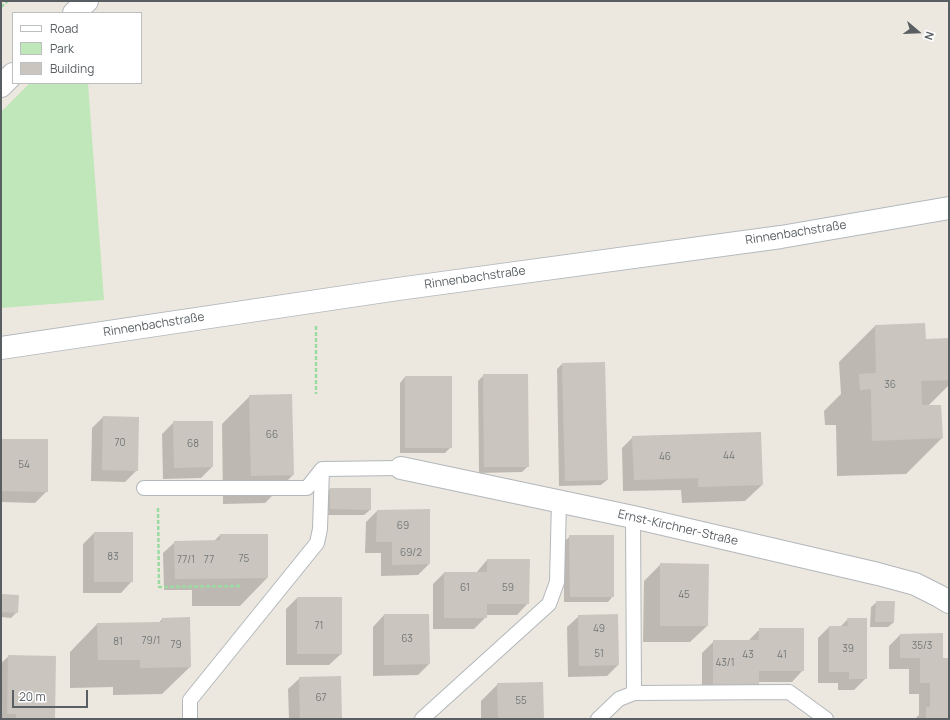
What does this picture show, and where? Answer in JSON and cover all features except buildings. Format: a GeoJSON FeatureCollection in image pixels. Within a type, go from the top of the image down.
{"type":"FeatureCollection","features":[{"type":"Feature","properties":{"kind":"main road"},"geometry":{"type":"LineString","coordinates":[[75,12],[87,1]]}},
{"type":"Feature","properties":{"kind":"main road"},"geometry":{"type":"LineString","coordinates":[[1,86],[12,75]]}},
{"type":"Feature","properties":{"kind":"main road","name":"Rinnenbachstraße"},"geometry":{"type":"LineString","coordinates":[[2,348],[398,289],[781,237],[949,208]]}},
{"type":"Feature","properties":{"kind":"main road","name":"Ernst-Kirchner-Straße"},"geometry":{"type":"LineString","coordinates":[[401,468],[633,517],[878,574],[915,584],[949,602]]}},
{"type":"Feature","properties":{"kind":"lane"},"geometry":{"type":"LineString","coordinates":[[322,469],[401,468]]}},
{"type":"Feature","properties":{"kind":"lane"},"geometry":{"type":"LineString","coordinates":[[144,488],[307,488],[322,469]]}},
{"type":"Feature","properties":{"kind":"lane"},"geometry":{"type":"LineString","coordinates":[[190,719],[190,700],[318,543],[320,530],[322,469]]}},
{"type":"Feature","properties":{"kind":"lane"},"geometry":{"type":"LineString","coordinates":[[422,719],[549,604],[557,582],[559,501]]}},
{"type":"Feature","properties":{"kind":"lane"},"geometry":{"type":"LineString","coordinates":[[633,517],[634,693]]}},
{"type":"Feature","properties":{"kind":"lane"},"geometry":{"type":"LineString","coordinates":[[598,719],[619,699],[634,693],[789,692],[826,719]]}},
{"type":"Feature","properties":{"kind":"path"},"geometry":{"type":"LineString","coordinates":[[1,7],[8,1]]}},
{"type":"Feature","properties":{"kind":"path"},"geometry":{"type":"LineString","coordinates":[[316,322],[316,394]]}},
{"type":"Feature","properties":{"kind":"path"},"geometry":{"type":"LineString","coordinates":[[158,488],[159,586],[241,586]]}},
{"type":"Feature","properties":{"kind":"green space"},"geometry":{"type":"Polygon","coordinates":[[[29,84],[88,84],[104,300],[1,308],[1,112],[29,84]]]}}]}
